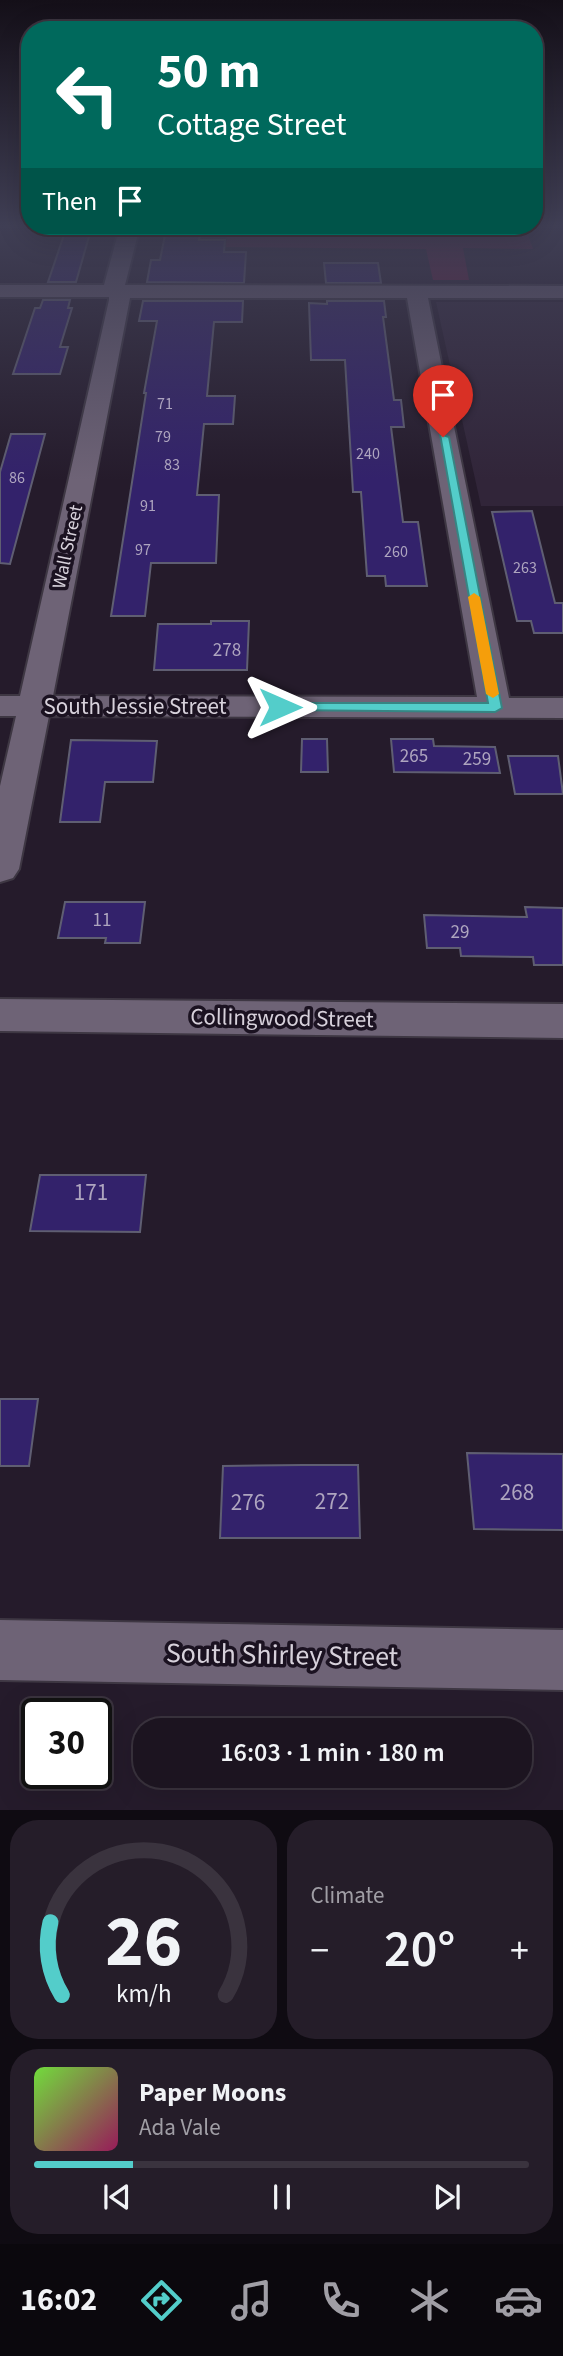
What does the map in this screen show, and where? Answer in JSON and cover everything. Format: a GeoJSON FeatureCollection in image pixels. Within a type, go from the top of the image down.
{"type":"FeatureCollection","features":[{"type":"Feature","properties":{"kind":"street","name":"Wall Street"},"geometry":{"type":"LineString","coordinates":[[0,869],[118,310]]}},
{"type":"Feature","properties":{"kind":"street"},"geometry":{"type":"LineString","coordinates":[[420,310],[495,708]]}},
{"type":"Feature","properties":{"kind":"street","name":"South Jessie Street"},"geometry":{"type":"LineString","coordinates":[[0,706],[563,708]]}},
{"type":"Feature","properties":{"kind":"street","name":"Collingwood Street"},"geometry":{"type":"LineString","coordinates":[[0,1015],[563,1021]]}},
{"type":"Feature","properties":{"kind":"street","name":"South Shirley Street"},"geometry":{"type":"LineString","coordinates":[[0,1650],[563,1660]]}},
{"type":"Feature","properties":{"kind":"shaded area"},"geometry":{"type":"Polygon","coordinates":[[[438,310],[563,310],[563,506],[481,506],[438,310]]]}},
{"type":"Feature","properties":{"kind":"building"},"geometry":{"type":"Polygon","coordinates":[[[34,310],[71,310],[60,347],[68,347],[60,374],[13,374],[34,310]]]}},
{"type":"Feature","properties":{"kind":"building"},"geometry":{"type":"Polygon","coordinates":[[[141,310],[243,310],[242,322],[214,322],[207,396],[235,396],[233,424],[204,424],[197,495],[219,495],[216,563],[151,563],[145,616],[111,616],[157,321],[139,321],[141,310]]]}},
{"type":"Feature","properties":{"kind":"building"},"geometry":{"type":"Polygon","coordinates":[[[309,310],[385,310],[386,317],[383,317],[394,400],[401,400],[404,427],[391,427],[403,522],[418,522],[427,586],[386,586],[385,576],[367,576],[361,492],[353,492],[345,360],[311,360],[309,310]]]}},
{"type":"Feature","properties":{"kind":"building"},"geometry":{"type":"Polygon","coordinates":[[[11,434],[45,434],[10,564],[0,563],[0,472],[11,434]]]}},
{"type":"Feature","properties":{"kind":"building"},"geometry":{"type":"Polygon","coordinates":[[[532,511],[555,603],[563,603],[563,633],[534,633],[531,621],[517,621],[492,512],[532,511]]]}},
{"type":"Feature","properties":{"kind":"building"},"geometry":{"type":"Polygon","coordinates":[[[211,621],[249,621],[247,670],[154,670],[158,624],[211,624],[211,621]]]}},
{"type":"Feature","properties":{"kind":"building"},"geometry":{"type":"Polygon","coordinates":[[[302,739],[327,739],[328,772],[301,772],[302,739]]]}},
{"type":"Feature","properties":{"kind":"building"},"geometry":{"type":"Polygon","coordinates":[[[391,739],[433,739],[434,746],[495,747],[500,773],[394,772],[391,739]]]}},
{"type":"Feature","properties":{"kind":"building"},"geometry":{"type":"Polygon","coordinates":[[[71,740],[157,741],[153,782],[105,782],[100,822],[60,822],[71,740]]]}},
{"type":"Feature","properties":{"kind":"building"},"geometry":{"type":"Polygon","coordinates":[[[508,756],[558,756],[563,794],[515,794],[508,756]]]}},
{"type":"Feature","properties":{"kind":"building"},"geometry":{"type":"Polygon","coordinates":[[[65,902],[145,902],[140,943],[105,943],[106,938],[58,938],[65,902]]]}},
{"type":"Feature","properties":{"kind":"building"},"geometry":{"type":"Polygon","coordinates":[[[525,907],[563,908],[563,965],[534,965],[533,957],[461,956],[460,948],[427,948],[424,915],[527,917],[525,907]]]}},
{"type":"Feature","properties":{"kind":"building"},"geometry":{"type":"Polygon","coordinates":[[[40,1175],[146,1175],[140,1232],[30,1231],[40,1175]]]}},
{"type":"Feature","properties":{"kind":"building"},"geometry":{"type":"Polygon","coordinates":[[[0,1399],[38,1399],[29,1466],[0,1466],[0,1399]]]}},
{"type":"Feature","properties":{"kind":"building"},"geometry":{"type":"Polygon","coordinates":[[[467,1453],[563,1454],[563,1530],[474,1529],[467,1453]]]}},
{"type":"Feature","properties":{"kind":"building"},"geometry":{"type":"Polygon","coordinates":[[[358,1465],[360,1538],[220,1538],[223,1466],[358,1465]]]}},
{"type":"Feature","properties":{"kind":"slow traffic"},"geometry":{"type":"LineString","coordinates":[[474,597],[493,694]]}},
{"type":"Feature","properties":{"kind":"route"},"geometry":{"type":"LineString","coordinates":[[280,707],[495,708],[443,437]]}}]}
